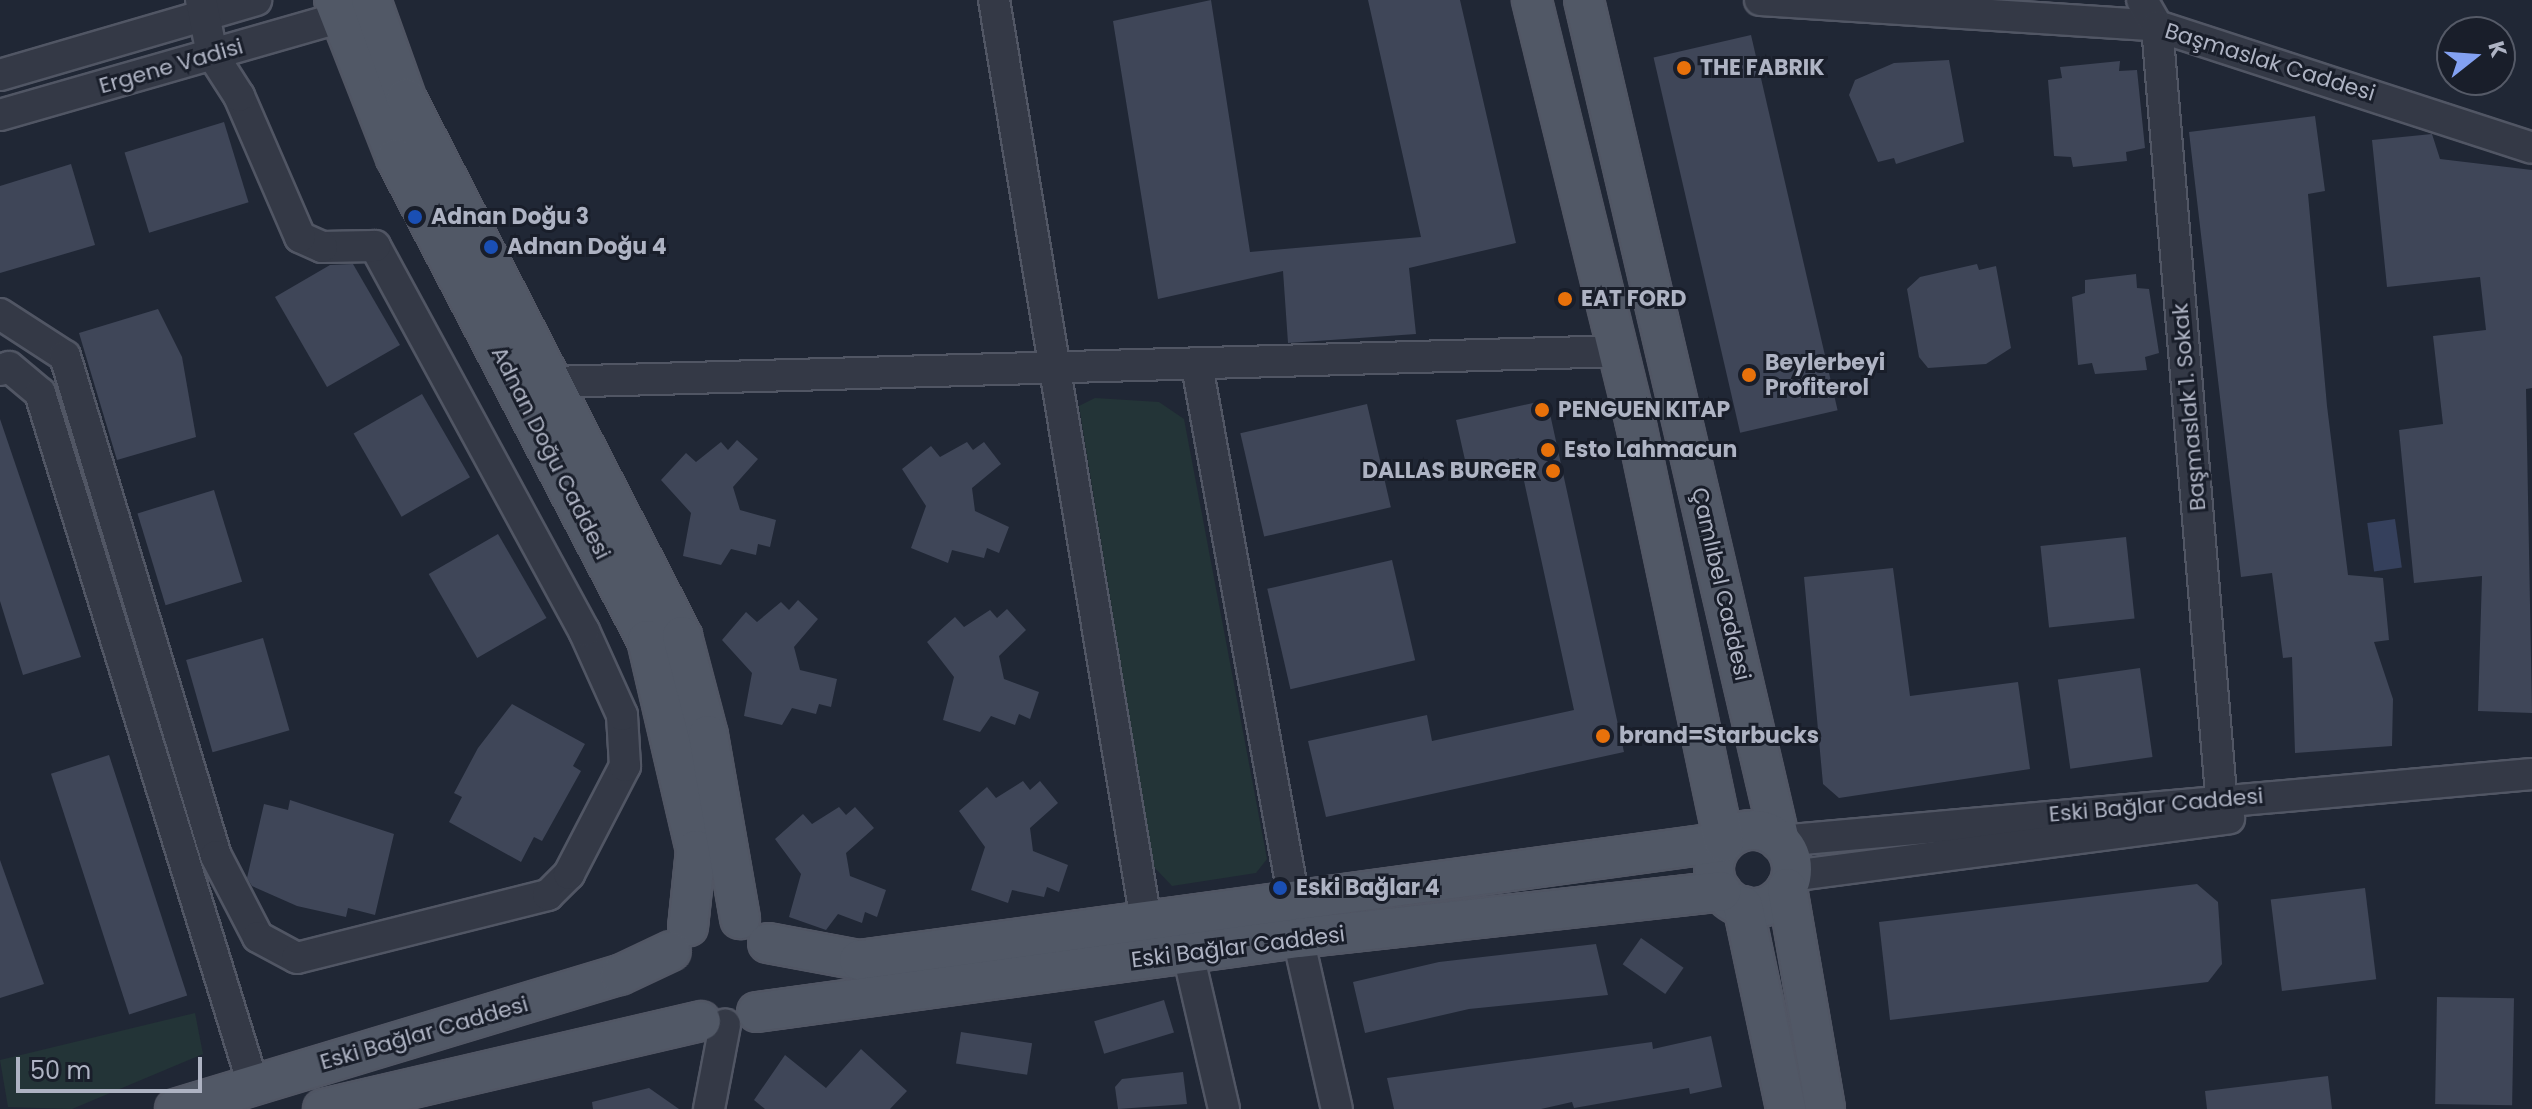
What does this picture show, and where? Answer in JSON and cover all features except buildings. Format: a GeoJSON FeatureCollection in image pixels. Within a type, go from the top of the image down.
{"type":"FeatureCollection","features":[{"type":"Feature","properties":{"kind":"main road"},"geometry":{"type":"LineString","coordinates":[[1532,0],[1619,351],[1724,842],[1714,866],[1732,899],[1786,1109]]}},
{"type":"Feature","properties":{"kind":"main road","name":"Çamlıbel Caddesi"},"geometry":{"type":"LineString","coordinates":[[1584,0],[1786,868],[1825,1109]]}},
{"type":"Feature","properties":{"kind":"main road","name":"Adnan Doğu Caddesi"},"geometry":{"type":"LineString","coordinates":[[349,6],[406,98],[682,636],[754,931]]}},
{"type":"Feature","properties":{"kind":"main road","name":"Adnan Doğu Caddesi"},"geometry":{"type":"LineString","coordinates":[[349,6],[396,158],[647,640],[696,850],[680,939]]}},
{"type":"Feature","properties":{"kind":"main road"},"geometry":{"type":"LineString","coordinates":[[1724,842],[1758,830],[1786,868],[1769,904],[1732,899]]}},
{"type":"Feature","properties":{"kind":"main road","name":"Eski Bağlar Caddesi"},"geometry":{"type":"LineString","coordinates":[[754,931],[859,960],[1724,842]]}},
{"type":"Feature","properties":{"kind":"main road","name":"Eski Bağlar Caddesi"},"geometry":{"type":"LineString","coordinates":[[323,1109],[728,1019],[1298,938],[1732,899]]}},
{"type":"Feature","properties":{"kind":"main road"},"geometry":{"type":"LineString","coordinates":[[722,916],[754,931],[775,979],[728,1019],[672,992],[680,939],[722,916]]}},
{"type":"Feature","properties":{"kind":"main road","name":"Eski Bağlar Caddesi"},"geometry":{"type":"LineString","coordinates":[[175,1109],[252,1081],[441,1031],[620,975],[680,939]]}},
{"type":"Feature","properties":{"kind":"street"},"geometry":{"type":"LineString","coordinates":[[994,0],[1146,921]]}},
{"type":"Feature","properties":{"kind":"street","name":"Başmaslak Caddesi"},"geometry":{"type":"LineString","coordinates":[[1760,0],[2157,26],[2532,148]]}},
{"type":"Feature","properties":{"kind":"street","name":"Başmaslak 1. Sokak"},"geometry":{"type":"LineString","coordinates":[[2142,0],[2157,26],[2222,808]]}},
{"type":"Feature","properties":{"kind":"street"},"geometry":{"type":"LineString","coordinates":[[222,5],[242,46],[239,96]]}},
{"type":"Feature","properties":{"kind":"street"},"geometry":{"type":"LineString","coordinates":[[0,314],[65,356],[216,856],[258,937],[297,958],[548,895],[569,874],[625,766],[622,715],[375,246],[322,247],[300,237],[239,96],[212,54],[222,5]]}},
{"type":"Feature","properties":{"kind":"street","name":"Ergene Vadisi"},"geometry":{"type":"LineString","coordinates":[[0,75],[222,5]]}},
{"type":"Feature","properties":{"kind":"street","name":"Ergene Vadisi"},"geometry":{"type":"LineString","coordinates":[[0,115],[242,46],[349,6]]}},
{"type":"Feature","properties":{"kind":"street"},"geometry":{"type":"LineString","coordinates":[[552,382],[1197,366],[1619,351]]}},
{"type":"Feature","properties":{"kind":"street"},"geometry":{"type":"LineString","coordinates":[[1197,366],[1294,900]]}},
{"type":"Feature","properties":{"kind":"street"},"geometry":{"type":"LineString","coordinates":[[0,370],[9,367],[40,393],[252,1081]]}},
{"type":"Feature","properties":{"kind":"street","name":"Eski Bağlar Caddesi"},"geometry":{"type":"LineString","coordinates":[[1786,868],[2222,808],[2532,774]]}},
{"type":"Feature","properties":{"kind":"street","name":"Eski Bağlar Caddesi"},"geometry":{"type":"LineString","coordinates":[[2222,808],[2532,794]]}},
{"type":"Feature","properties":{"kind":"street"},"geometry":{"type":"LineString","coordinates":[[1298,938],[1337,1109]]}},
{"type":"Feature","properties":{"kind":"street"},"geometry":{"type":"LineString","coordinates":[[1188,954],[1224,1109]]}},
{"type":"Feature","properties":{"kind":"street"},"geometry":{"type":"LineString","coordinates":[[709,1109],[728,1019]]}},
{"type":"Feature","properties":{"kind":"shaded area"},"geometry":{"type":"Polygon","coordinates":[[[1095,398],[1159,402],[1184,419],[1267,859],[1256,873],[1172,886],[1154,867],[1079,406],[1095,398]]]}},
{"type":"Feature","properties":{"kind":"shaded area"},"geometry":{"type":"Polygon","coordinates":[[[195,1013],[203,1054],[72,1109],[8,1107],[0,1060],[195,1013]]]}},
{"type":"Feature","properties":{"kind":"water"},"geometry":{"type":"Polygon","coordinates":[[[2395,519],[2402,568],[2374,571],[2367,523],[2395,519]]]}},
{"type":"Feature","properties":{"kind":"place","name":"THE FABRIK"},"geometry":{"type":"Point","coordinates":[1684,68]}},
{"type":"Feature","properties":{"kind":"place","name":"Adnan Doğu 3"},"geometry":{"type":"Point","coordinates":[415,217]}},
{"type":"Feature","properties":{"kind":"place","name":"Adnan Doğu 4"},"geometry":{"type":"Point","coordinates":[491,247]}},
{"type":"Feature","properties":{"kind":"place","name":"EAT FORD"},"geometry":{"type":"Point","coordinates":[1565,299]}},
{"type":"Feature","properties":{"kind":"place","name":"Beylerbeyi Profiterol"},"geometry":{"type":"Point","coordinates":[1749,375]}},
{"type":"Feature","properties":{"kind":"place","name":"PENGUEN KITAP"},"geometry":{"type":"Point","coordinates":[1542,410]}},
{"type":"Feature","properties":{"kind":"place","name":"Esto Lahmacun"},"geometry":{"type":"Point","coordinates":[1548,450]}},
{"type":"Feature","properties":{"kind":"place","name":"DALLAS BURGER"},"geometry":{"type":"Point","coordinates":[1553,471]}},
{"type":"Feature","properties":{"kind":"place","name":"brand=Starbucks"},"geometry":{"type":"Point","coordinates":[1603,736]}},
{"type":"Feature","properties":{"kind":"place","name":"Eski Bağlar 4"},"geometry":{"type":"Point","coordinates":[1280,888]}}]}
